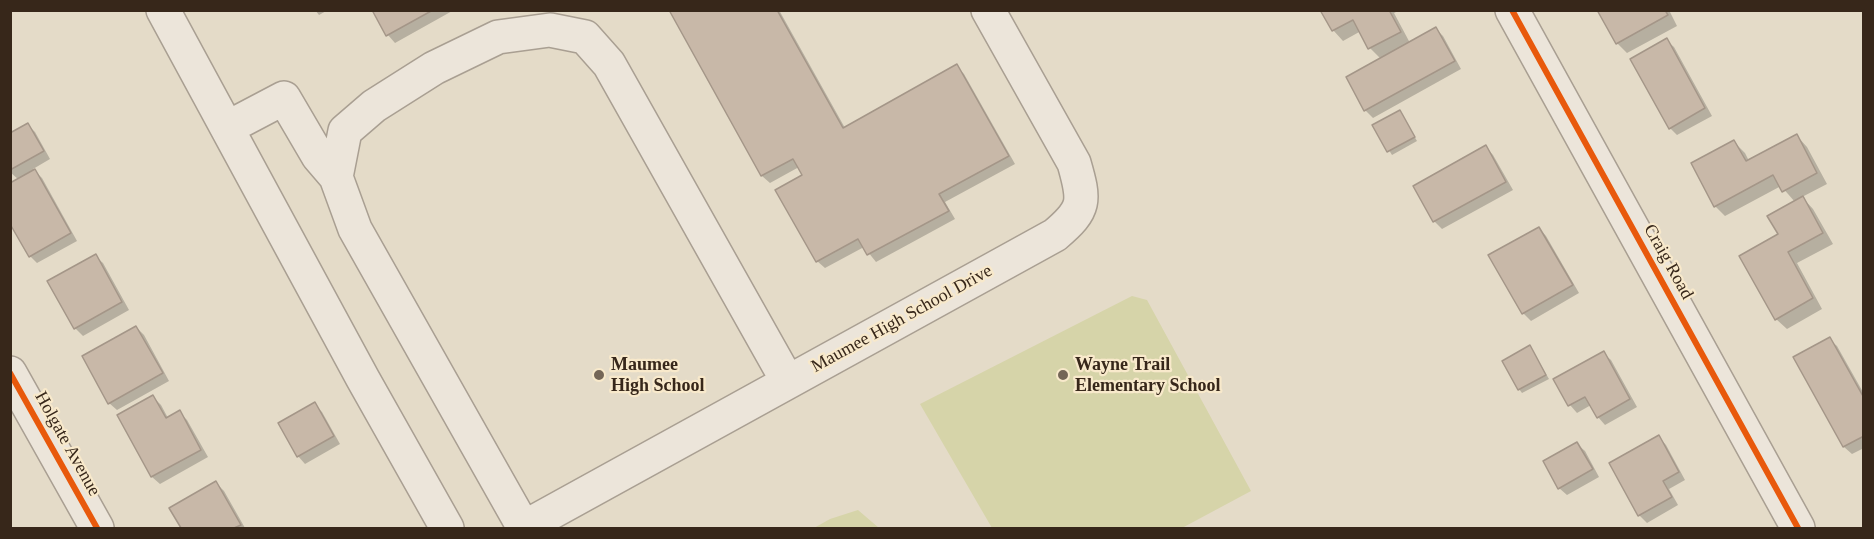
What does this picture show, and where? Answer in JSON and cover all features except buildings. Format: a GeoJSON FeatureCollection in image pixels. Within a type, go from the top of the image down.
{"type":"FeatureCollection","features":[{"type":"Feature","properties":{"kind":"street"},"geometry":{"type":"LineString","coordinates":[[163,10],[447,528]]}},
{"type":"Feature","properties":{"kind":"street","name":"Maumee High School Drive"},"geometry":{"type":"LineString","coordinates":[[523,528],[1055,235],[1069,223],[1081,207],[1080,184],[1074,163],[988,10]]}},
{"type":"Feature","properties":{"kind":"street","name":"Craig Road"},"geometry":{"type":"LineString","coordinates":[[1512,10],[1798,528]]}},
{"type":"Feature","properties":{"kind":"street"},"geometry":{"type":"LineString","coordinates":[[336,177],[345,131],[374,106],[434,68],[498,37],[550,30],[585,37],[609,64],[788,382]]}},
{"type":"Feature","properties":{"kind":"street"},"geometry":{"type":"LineString","coordinates":[[226,128],[284,98],[318,156],[336,177],[355,229],[523,528]]}},
{"type":"Feature","properties":{"kind":"street","name":"Holgate Avenue"},"geometry":{"type":"LineString","coordinates":[[10,373],[98,528]]}},
{"type":"Feature","properties":{"kind":"shaded area"},"geometry":{"type":"Polygon","coordinates":[[[1132,296],[1147,300],[1251,491],[1182,528],[992,528],[920,404],[1132,296]]]}},
{"type":"Feature","properties":{"kind":"shaded area"},"geometry":{"type":"Polygon","coordinates":[[[858,510],[879,528],[814,528],[830,519],[858,510]]]}},
{"type":"Feature","properties":{"kind":"cycle path"},"geometry":{"type":"LineString","coordinates":[[1512,10],[1798,528]]}},
{"type":"Feature","properties":{"kind":"cycle path"},"geometry":{"type":"LineString","coordinates":[[10,373],[97,528]]}},
{"type":"Feature","properties":{"kind":"place","name":"Maumee High School"},"geometry":{"type":"Point","coordinates":[599,375]}},
{"type":"Feature","properties":{"kind":"place","name":"Wayne Trail Elementary School"},"geometry":{"type":"Point","coordinates":[1063,375]}}]}
